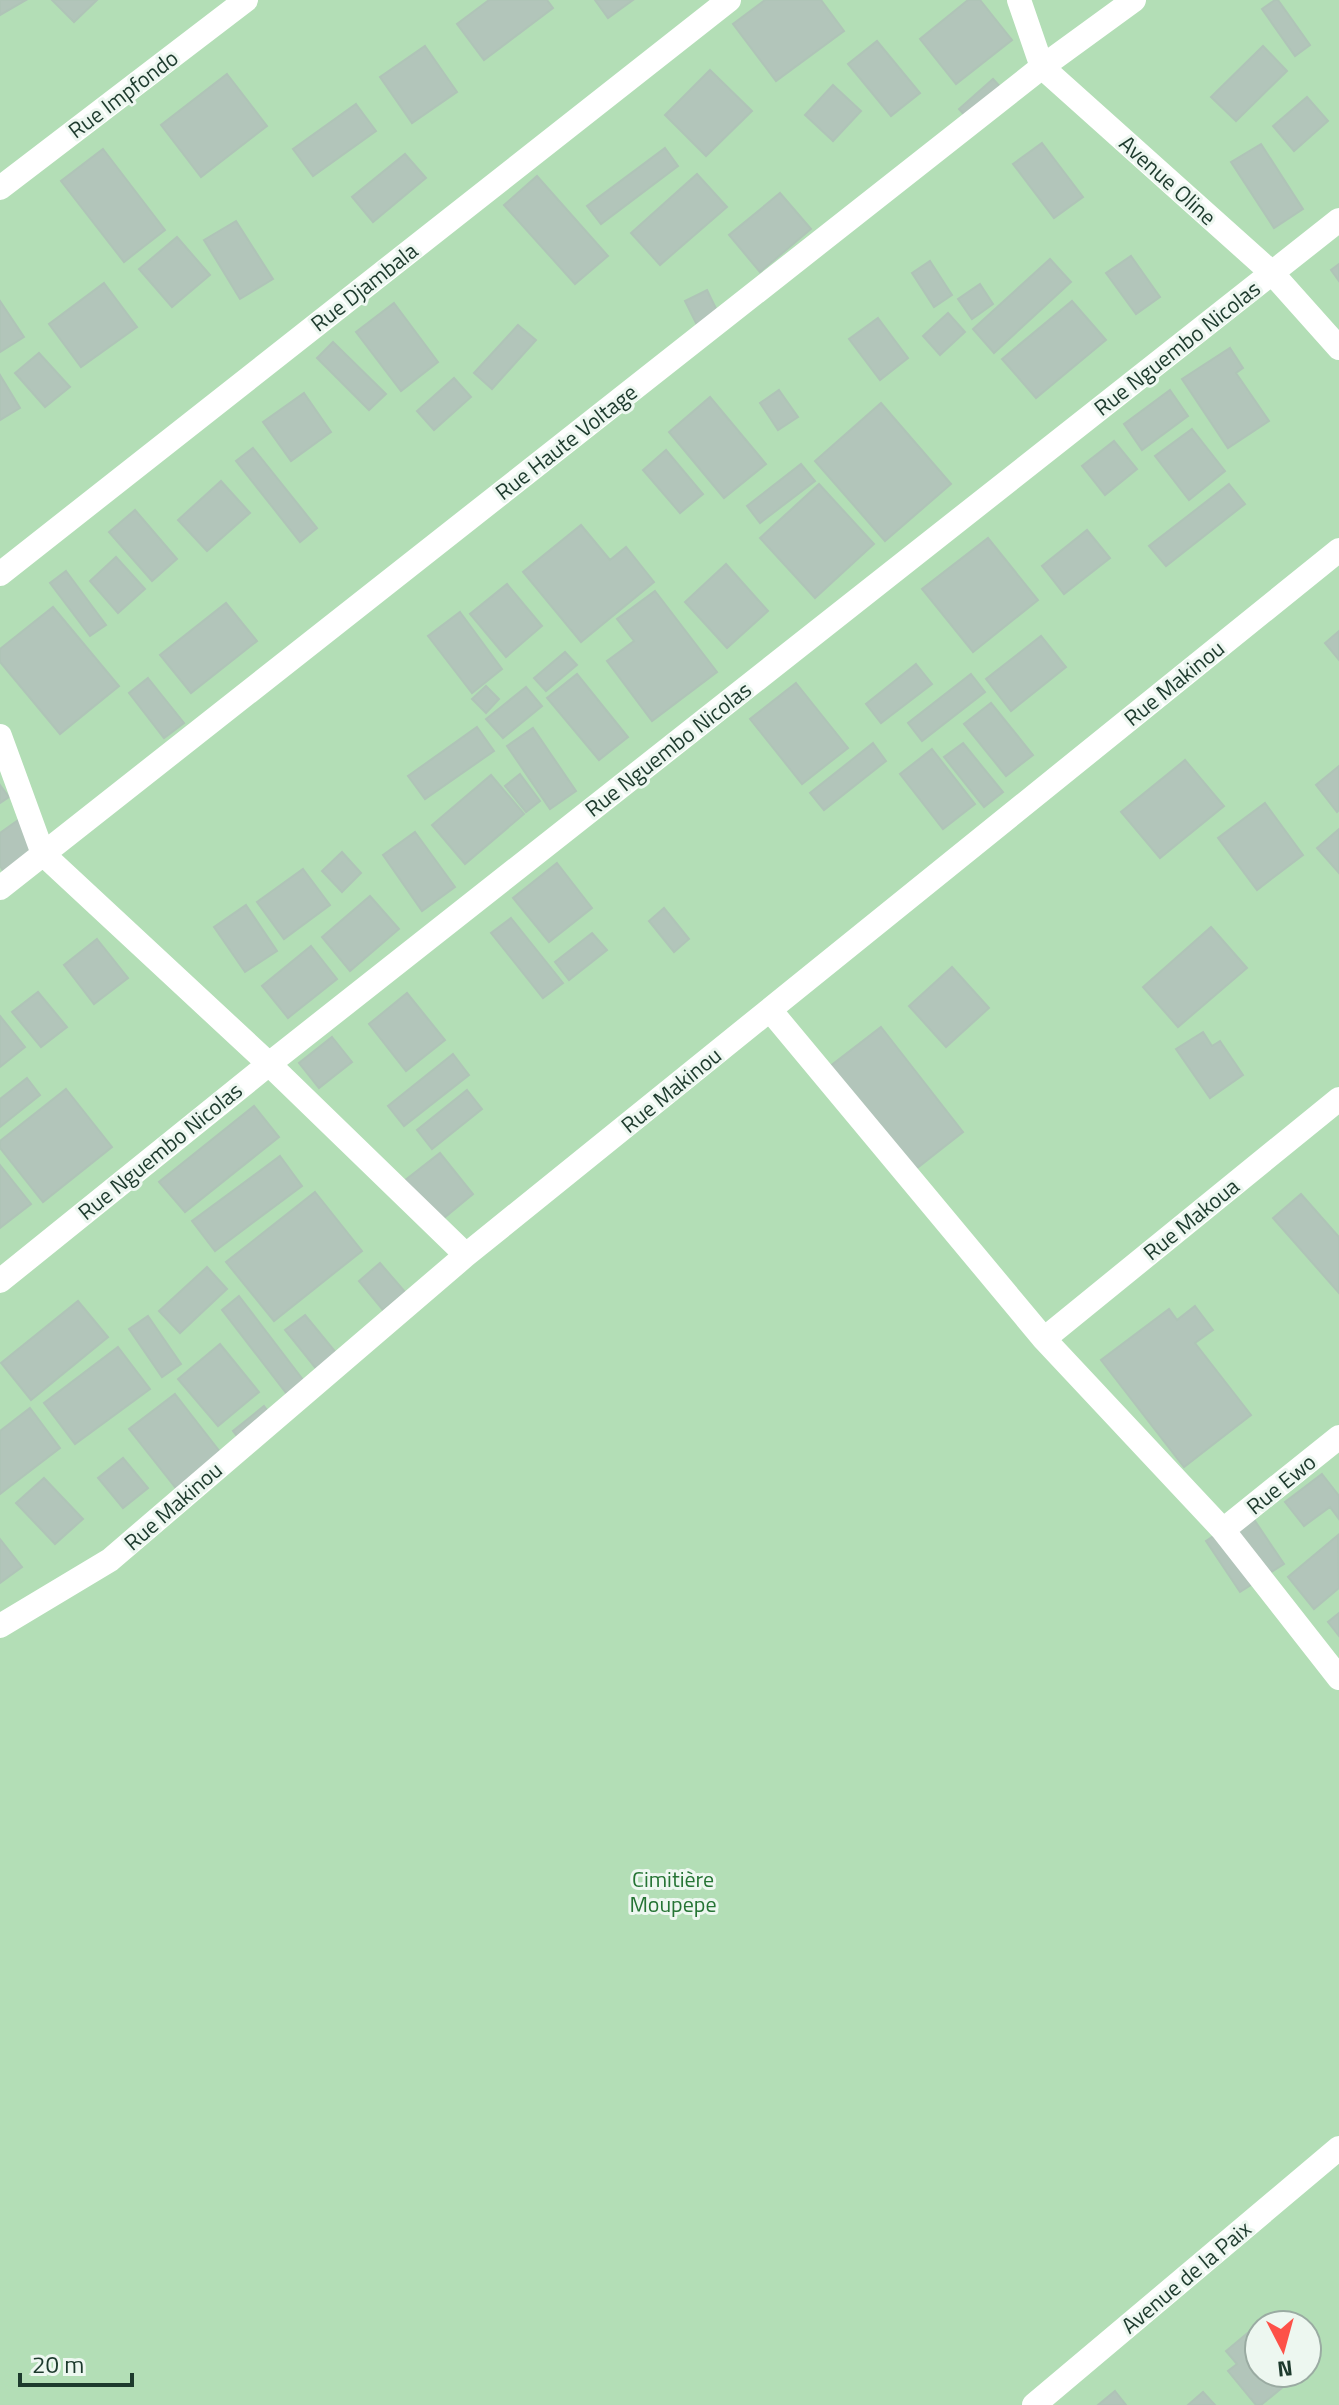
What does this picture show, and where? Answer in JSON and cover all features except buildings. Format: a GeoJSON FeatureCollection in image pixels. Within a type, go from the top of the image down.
{"type":"FeatureCollection","features":[{"type":"Feature","properties":{"kind":"street","name":"Rue Impfondo"},"geometry":{"type":"LineString","coordinates":[[0,188],[246,0]]}},
{"type":"Feature","properties":{"kind":"street","name":"Rue Djambala"},"geometry":{"type":"LineString","coordinates":[[0,574],[729,0]]}},
{"type":"Feature","properties":{"kind":"street","name":"Avenue Oline"},"geometry":{"type":"LineString","coordinates":[[1019,0],[1042,67],[1272,273],[1339,348]]}},
{"type":"Feature","properties":{"kind":"street","name":"Rue Haute Voltage"},"geometry":{"type":"LineString","coordinates":[[0,888],[1042,67],[1134,0]]}},
{"type":"Feature","properties":{"kind":"street","name":"Rue Nguembo Nicolas"},"geometry":{"type":"LineString","coordinates":[[0,1281],[269,1064],[1339,220]]}},
{"type":"Feature","properties":{"kind":"street","name":"Rue Makinou"},"geometry":{"type":"LineString","coordinates":[[0,1626],[110,1560],[466,1255],[1339,550]]}},
{"type":"Feature","properties":{"kind":"street"},"geometry":{"type":"LineString","coordinates":[[0,736],[43,854],[269,1064],[466,1255]]}},
{"type":"Feature","properties":{"kind":"street"},"geometry":{"type":"LineString","coordinates":[[770,1010],[1044,1339],[1223,1530],[1339,1678]]}},
{"type":"Feature","properties":{"kind":"street","name":"Rue Makoua"},"geometry":{"type":"LineString","coordinates":[[1044,1339],[1339,1099]]}},
{"type":"Feature","properties":{"kind":"street","name":"Rue Ewo"},"geometry":{"type":"LineString","coordinates":[[1223,1530],[1339,1437]]}},
{"type":"Feature","properties":{"kind":"street","name":"Avenue de la Paix"},"geometry":{"type":"LineString","coordinates":[[1048,2401],[1339,2148]]}},
{"type":"Feature","properties":{"kind":"green space","name":"Cimitière Moupepe"},"geometry":{"type":"Polygon","coordinates":[[[0,0],[1339,0],[1339,2405],[0,2405],[0,0]]]}}]}
